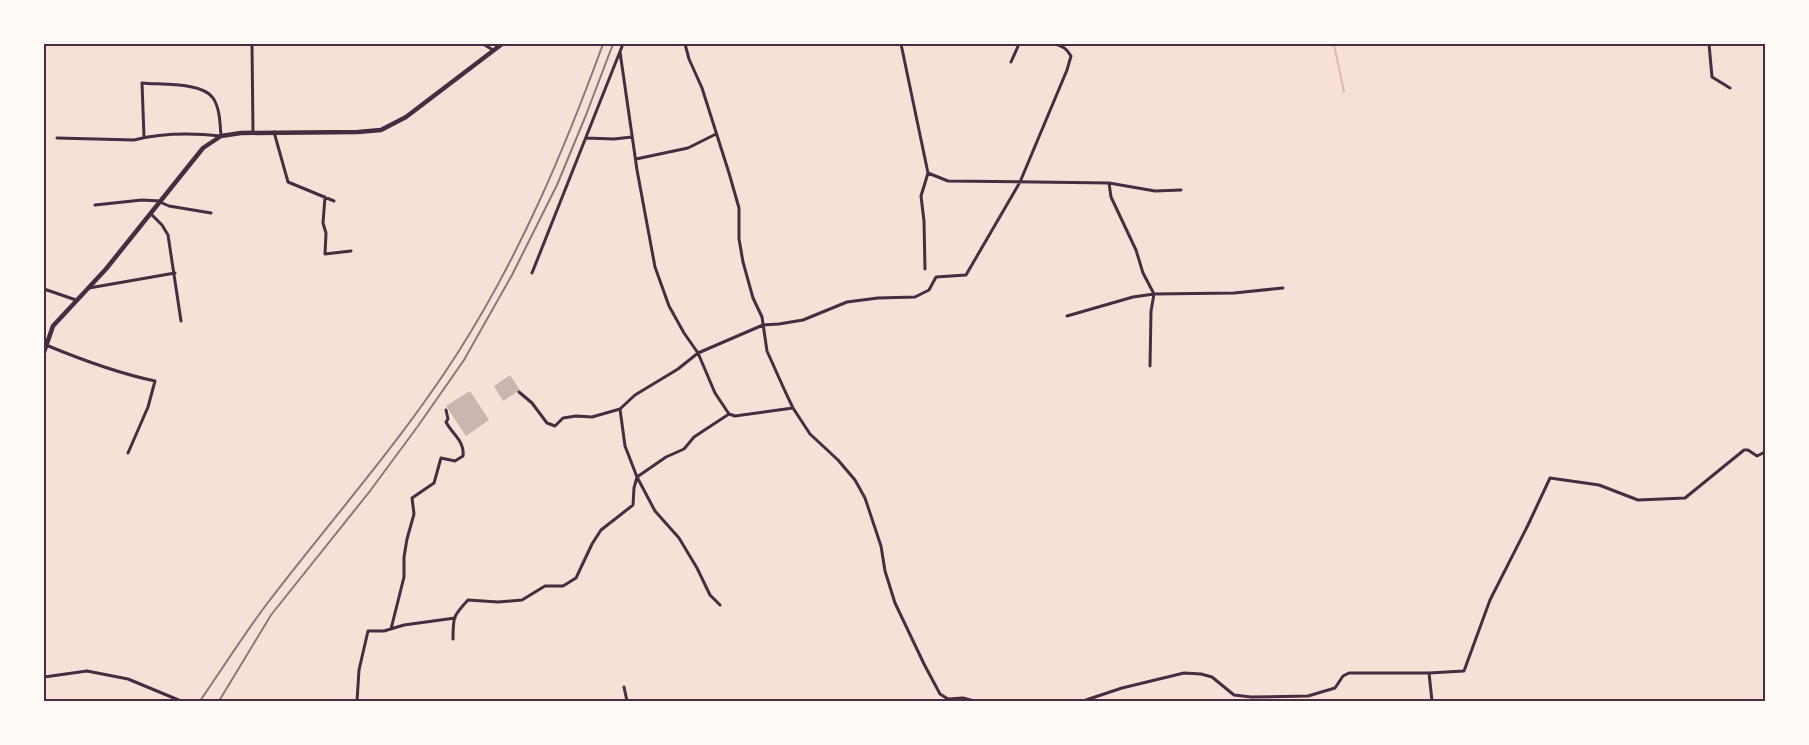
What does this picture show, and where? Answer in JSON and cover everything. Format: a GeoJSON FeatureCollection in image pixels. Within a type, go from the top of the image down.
{"type":"FeatureCollection","features":[{"type":"Feature","properties":{"kind":"main road"},"geometry":{"type":"LineString","coordinates":[[44,352],[53,326],[112,262],[203,148],[221,136],[253,132],[358,132],[381,130],[406,117],[502,44]]}},
{"type":"Feature","properties":{"kind":"street"},"geometry":{"type":"LineString","coordinates":[[252,44],[253,132]]}},
{"type":"Feature","properties":{"kind":"street"},"geometry":{"type":"LineString","coordinates":[[483,44],[493,50]]}},
{"type":"Feature","properties":{"kind":"street"},"geometry":{"type":"LineString","coordinates":[[532,273],[623,44]]}},
{"type":"Feature","properties":{"kind":"street"},"geometry":{"type":"LineString","coordinates":[[685,44],[689,59],[702,88],[739,208],[739,239],[743,262],[753,298],[762,317],[768,351],[793,408],[810,434],[838,460],[865,498],[881,546],[895,603],[940,694],[948,699],[963,698],[974,701]]}},
{"type":"Feature","properties":{"kind":"street"},"geometry":{"type":"LineString","coordinates":[[901,44],[928,173],[921,196],[924,221],[925,269]]}},
{"type":"Feature","properties":{"kind":"street"},"geometry":{"type":"LineString","coordinates":[[1011,62],[1019,44]]}},
{"type":"Feature","properties":{"kind":"street"},"geometry":{"type":"LineString","coordinates":[[1055,44],[1066,44]]}},
{"type":"Feature","properties":{"kind":"street"},"geometry":{"type":"LineString","coordinates":[[1709,44],[1712,77],[1730,88]]}},
{"type":"Feature","properties":{"kind":"street"},"geometry":{"type":"LineString","coordinates":[[519,392],[532,403],[547,424],[555,426],[563,418],[576,416],[592,417],[620,409],[635,394],[678,369],[698,353],[763,325],[803,320],[847,302],[878,298],[915,297],[929,290],[936,277],[966,275],[1020,182],[1068,70],[1071,56],[1068,50],[1061,45]]}},
{"type":"Feature","properties":{"kind":"street"},"geometry":{"type":"LineString","coordinates":[[620,52],[632,137],[655,268],[668,306],[698,353],[715,393],[729,414],[735,416],[793,408]]}},
{"type":"Feature","properties":{"kind":"street"},"geometry":{"type":"LineString","coordinates":[[57,138],[134,140],[144,137],[185,134],[221,136],[217,107],[213,98],[206,91],[195,87],[142,84],[144,137]]}},
{"type":"Feature","properties":{"kind":"street"},"geometry":{"type":"LineString","coordinates":[[274,132],[288,182],[334,201]]}},
{"type":"Feature","properties":{"kind":"street"},"geometry":{"type":"LineString","coordinates":[[636,159],[688,148],[716,134]]}},
{"type":"Feature","properties":{"kind":"street"},"geometry":{"type":"LineString","coordinates":[[586,138],[614,139],[632,137]]}},
{"type":"Feature","properties":{"kind":"street"},"geometry":{"type":"LineString","coordinates":[[928,173],[948,180],[1109,183],[1155,191],[1181,190]]}},
{"type":"Feature","properties":{"kind":"street"},"geometry":{"type":"LineString","coordinates":[[1109,183],[1111,197],[1136,250],[1143,273],[1154,294],[1150,311],[1150,366]]}},
{"type":"Feature","properties":{"kind":"street"},"geometry":{"type":"LineString","coordinates":[[324,197],[325,254],[352,251]]}},
{"type":"Feature","properties":{"kind":"street"},"geometry":{"type":"LineString","coordinates":[[95,205],[142,200],[211,213]]}},
{"type":"Feature","properties":{"kind":"street"},"geometry":{"type":"LineString","coordinates":[[150,214],[162,225],[168,235],[182,321]]}},
{"type":"Feature","properties":{"kind":"street"},"geometry":{"type":"LineString","coordinates":[[87,288],[175,273]]}},
{"type":"Feature","properties":{"kind":"street"},"geometry":{"type":"LineString","coordinates":[[1067,316],[1133,297],[1154,294],[1234,293],[1283,288]]}},
{"type":"Feature","properties":{"kind":"street"},"geometry":{"type":"LineString","coordinates":[[44,289],[76,300]]}},
{"type":"Feature","properties":{"kind":"street"},"geometry":{"type":"LineString","coordinates":[[46,345],[97,366],[155,381],[144,416],[128,453]]}},
{"type":"Feature","properties":{"kind":"street"},"geometry":{"type":"LineString","coordinates":[[620,409],[625,446],[637,477],[655,511],[679,538],[710,595],[720,605]]}},
{"type":"Feature","properties":{"kind":"street"},"geometry":{"type":"LineString","coordinates":[[391,629],[404,577],[404,557],[407,538],[414,514],[412,498],[434,483],[441,458],[455,461],[463,456],[462,444],[450,431],[446,422],[448,419],[446,410]]}},
{"type":"Feature","properties":{"kind":"street"},"geometry":{"type":"LineString","coordinates":[[453,639],[456,613],[468,600],[498,602],[522,600],[545,586],[563,586],[576,578],[592,544],[602,530],[633,506],[637,477],[666,457],[684,449],[694,437],[729,414]]}},
{"type":"Feature","properties":{"kind":"street"},"geometry":{"type":"LineString","coordinates":[[1083,701],[1122,688],[1184,673],[1201,674],[1212,678],[1234,695],[1251,697],[1308,696],[1335,688],[1343,676],[1349,673],[1464,671],[1490,600],[1550,478],[1599,484],[1638,500],[1685,498],[1744,450],[1748,450],[1757,456],[1765,452]]}},
{"type":"Feature","properties":{"kind":"street"},"geometry":{"type":"LineString","coordinates":[[358,701],[359,670],[368,631],[384,631],[404,625],[455,618]]}},
{"type":"Feature","properties":{"kind":"street"},"geometry":{"type":"LineString","coordinates":[[44,677],[87,671],[128,679],[181,701]]}},
{"type":"Feature","properties":{"kind":"street"},"geometry":{"type":"LineString","coordinates":[[1429,673],[1432,701]]}},
{"type":"Feature","properties":{"kind":"street"},"geometry":{"type":"LineString","coordinates":[[624,687],[627,701]]}},
{"type":"Feature","properties":{"kind":"building"},"geometry":{"type":"Polygon","coordinates":[[[510,375],[520,390],[503,401],[494,386],[510,375]]]}},
{"type":"Feature","properties":{"kind":"building"},"geometry":{"type":"Polygon","coordinates":[[[470,391],[489,420],[466,436],[446,406],[470,391]]]}},
{"type":"Feature","properties":{"kind":"waterway"},"geometry":{"type":"LineString","coordinates":[[1333,44],[1344,92]]}},
{"type":"Feature","properties":{"kind":"railway"},"geometry":{"type":"LineString","coordinates":[[200,701],[266,605],[412,419],[457,354],[500,280],[539,203],[603,44]]}},
{"type":"Feature","properties":{"kind":"railway"},"geometry":{"type":"LineString","coordinates":[[219,701],[271,615],[370,491],[464,360],[512,275],[557,185],[613,44]]}}]}
